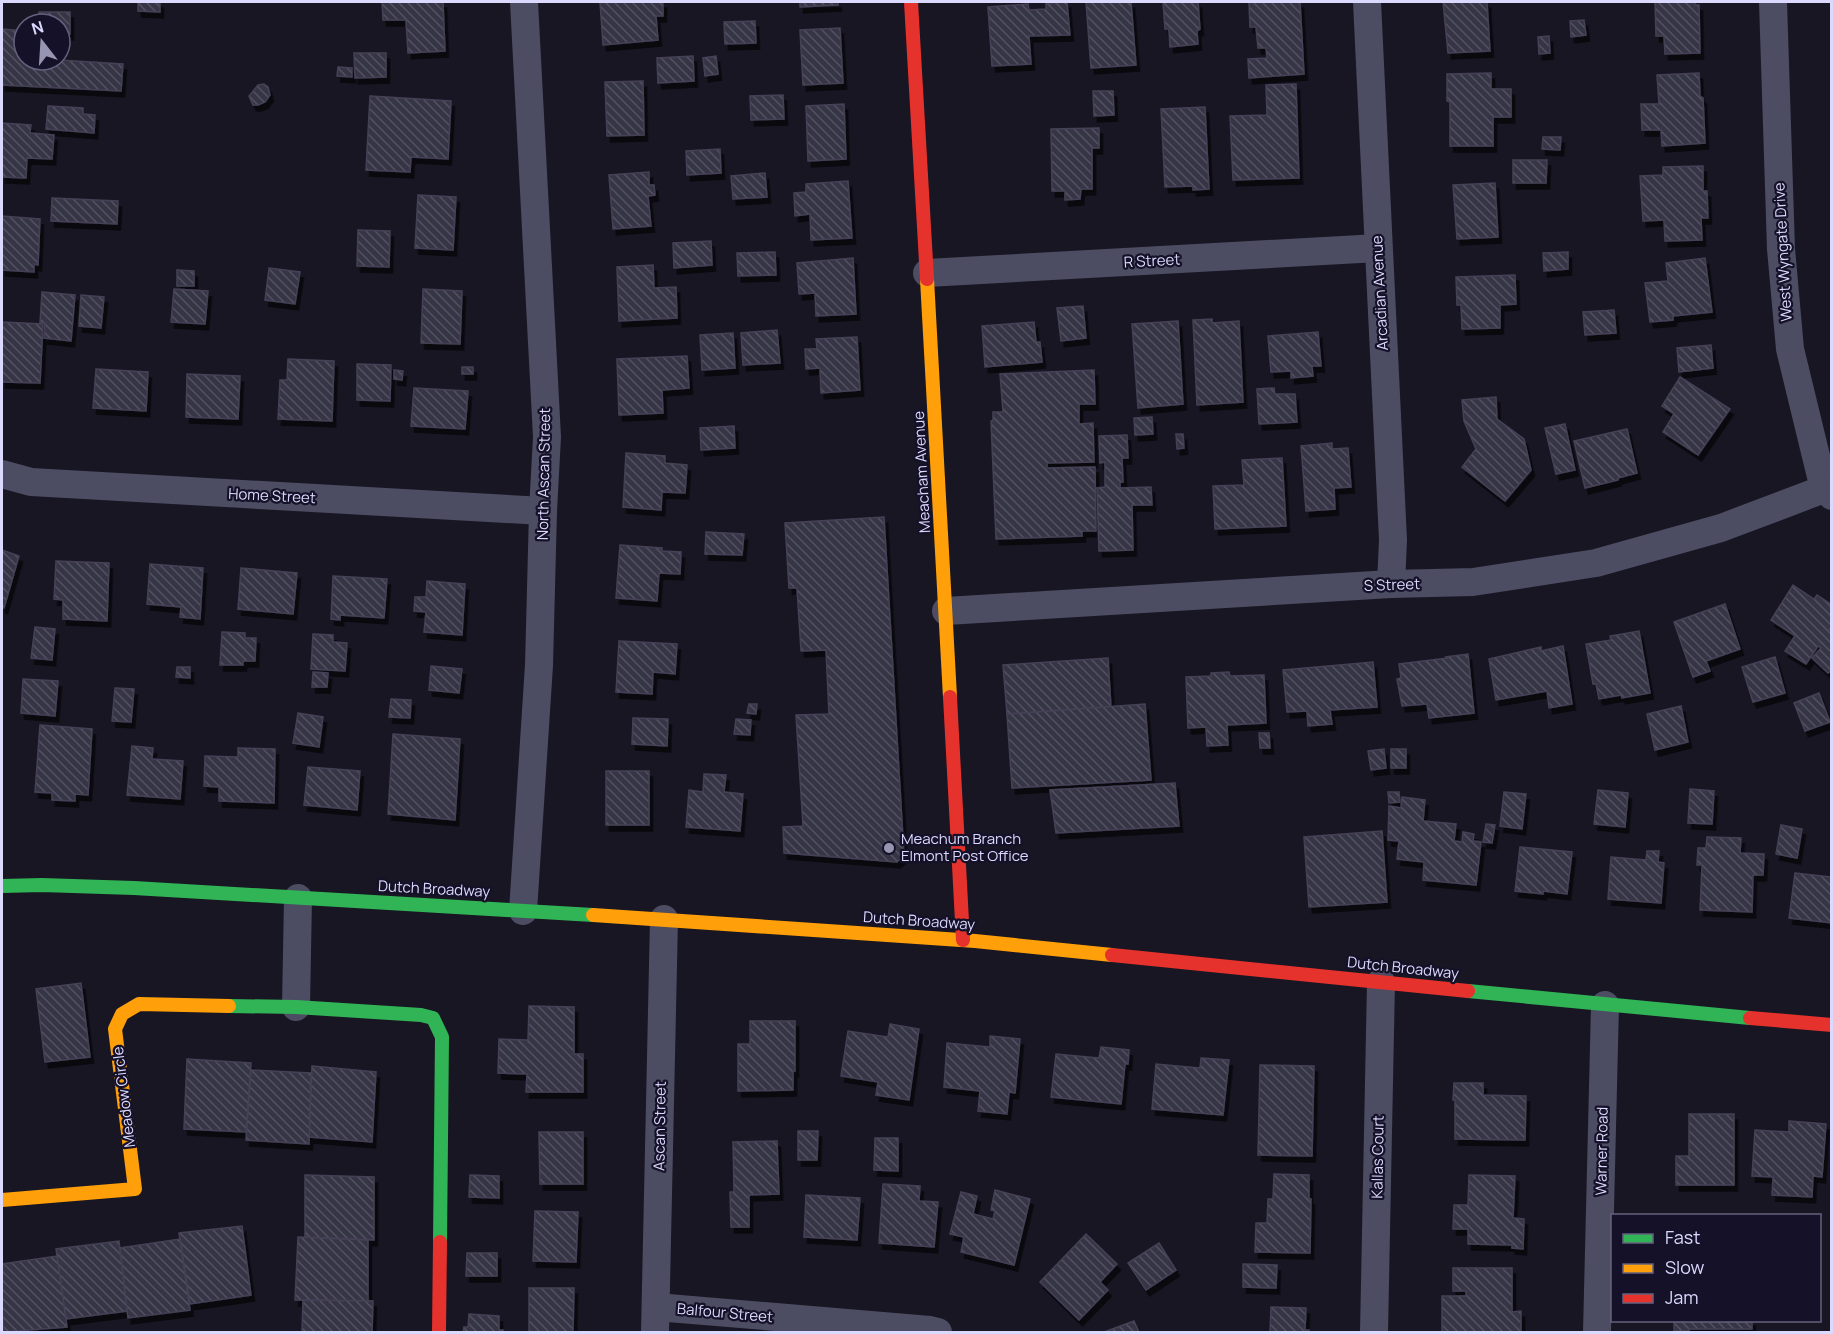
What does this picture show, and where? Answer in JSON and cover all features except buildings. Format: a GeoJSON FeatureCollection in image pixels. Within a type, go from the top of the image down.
{"type":"FeatureCollection","features":[{"type":"Feature","properties":{"kind":"main road","name":"Meacham Avenue"},"geometry":{"type":"LineString","coordinates":[[911,2],[963,940]]}},
{"type":"Feature","properties":{"kind":"main road","name":"Dutch Broadway"},"geometry":{"type":"LineString","coordinates":[[2,886],[134,888],[963,940],[1605,1005],[1832,1025]]}},
{"type":"Feature","properties":{"kind":"main road","name":"Meadow Circle"},"geometry":{"type":"LineString","coordinates":[[2,1200],[135,1189],[116,1029],[122,1014],[139,1004],[296,1007],[433,1018],[442,1037],[439,1332]]}},
{"type":"Feature","properties":{"kind":"street","name":"North Ascan Street"},"geometry":{"type":"LineString","coordinates":[[523,911],[539,665],[547,437],[524,2]]}},
{"type":"Feature","properties":{"kind":"street","name":"Arcadian Avenue"},"geometry":{"type":"LineString","coordinates":[[1367,2],[1393,540],[1391,584]]}},
{"type":"Feature","properties":{"kind":"street","name":"West Wyngate Drive"},"geometry":{"type":"LineString","coordinates":[[1773,2],[1781,249],[1790,349],[1828,492]]}},
{"type":"Feature","properties":{"kind":"street","name":"R Street"},"geometry":{"type":"LineString","coordinates":[[927,273],[1378,248]]}},
{"type":"Feature","properties":{"kind":"street","name":"Home Street"},"geometry":{"type":"LineString","coordinates":[[2,474],[31,482],[543,511]]}},
{"type":"Feature","properties":{"kind":"street","name":"S Street"},"geometry":{"type":"LineString","coordinates":[[946,611],[1391,584],[1473,582],[1596,563],[1721,528],[1828,492]]}},
{"type":"Feature","properties":{"kind":"street"},"geometry":{"type":"LineString","coordinates":[[296,1007],[298,898]]}},
{"type":"Feature","properties":{"kind":"street","name":"Ascan Street"},"geometry":{"type":"LineString","coordinates":[[656,1320],[664,920]]}},
{"type":"Feature","properties":{"kind":"street","name":"Kallas Court"},"geometry":{"type":"LineString","coordinates":[[1374,1332],[1382,982]]}},
{"type":"Feature","properties":{"kind":"street","name":"Warner Road"},"geometry":{"type":"LineString","coordinates":[[1597,1332],[1605,1005]]}},
{"type":"Feature","properties":{"kind":"street","name":"Balfour Street"},"geometry":{"type":"LineString","coordinates":[[656,1320],[938,1332]]}},
{"type":"Feature","properties":{"kind":"traffic: fast"},"geometry":{"type":"LineString","coordinates":[[2,886],[134,888],[593,915]]}},
{"type":"Feature","properties":{"kind":"traffic: fast"},"geometry":{"type":"LineString","coordinates":[[1468,991],[1750,1018]]}},
{"type":"Feature","properties":{"kind":"traffic: fast"},"geometry":{"type":"LineString","coordinates":[[229,1006],[296,1007],[421,1015],[433,1018],[442,1037],[440,1242]]}},
{"type":"Feature","properties":{"kind":"traffic: slow"},"geometry":{"type":"LineString","coordinates":[[927,279],[950,697]]}},
{"type":"Feature","properties":{"kind":"traffic: slow"},"geometry":{"type":"LineString","coordinates":[[593,915],[975,941],[1112,955]]}},
{"type":"Feature","properties":{"kind":"traffic: slow"},"geometry":{"type":"LineString","coordinates":[[2,1200],[135,1189],[115,1029],[122,1014],[139,1004],[229,1006]]}},
{"type":"Feature","properties":{"kind":"traffic: jam"},"geometry":{"type":"LineString","coordinates":[[911,2],[927,279]]}},
{"type":"Feature","properties":{"kind":"traffic: jam"},"geometry":{"type":"LineString","coordinates":[[950,697],[963,940]]}},
{"type":"Feature","properties":{"kind":"traffic: jam"},"geometry":{"type":"LineString","coordinates":[[1112,955],[1468,991]]}},
{"type":"Feature","properties":{"kind":"traffic: jam"},"geometry":{"type":"LineString","coordinates":[[1750,1018],[1832,1025]]}},
{"type":"Feature","properties":{"kind":"traffic: jam"},"geometry":{"type":"LineString","coordinates":[[439,1332],[440,1242]]}},
{"type":"Feature","properties":{"kind":"place","name":"Meachum Branch Elmont Post Office"},"geometry":{"type":"Point","coordinates":[889,848]}}]}
